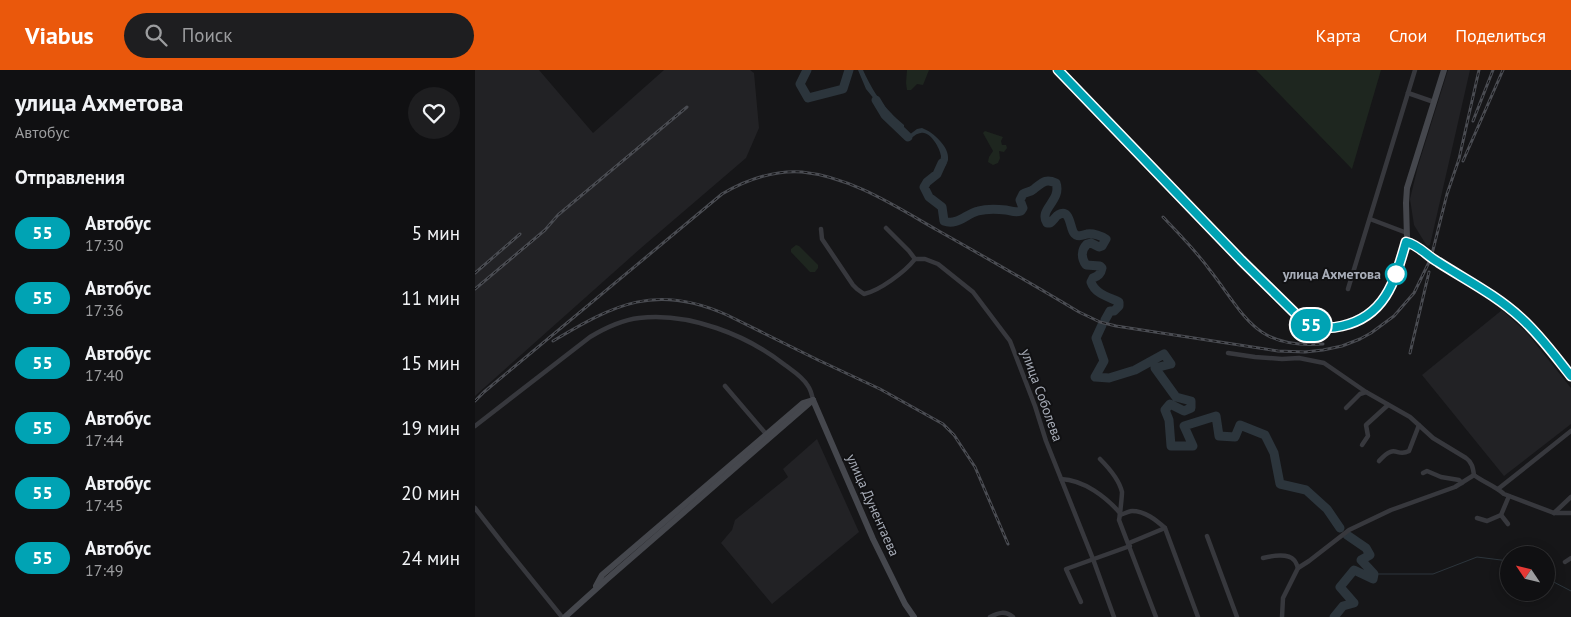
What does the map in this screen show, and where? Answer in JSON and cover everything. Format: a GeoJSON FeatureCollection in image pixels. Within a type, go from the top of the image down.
{"type":"FeatureCollection","features":[{"type":"Feature","properties":{"kind":"street"},"geometry":{"type":"LineString","coordinates":[[1058,70],[1297,316],[1310,325],[1322,328],[1339,326],[1358,320],[1373,311],[1389,291],[1406,242],[1407,188],[1444,70]]}},
{"type":"Feature","properties":{"kind":"street"},"geometry":{"type":"LineString","coordinates":[[1348,290],[1415,70]]}},
{"type":"Feature","properties":{"kind":"street"},"geometry":{"type":"LineString","coordinates":[[1408,93],[1434,102]]}},
{"type":"Feature","properties":{"kind":"street"},"geometry":{"type":"LineString","coordinates":[[1370,219],[1407,233]]}},
{"type":"Feature","properties":{"kind":"street"},"geometry":{"type":"LineString","coordinates":[[821,229],[822,239],[853,285],[864,294],[877,289],[907,268],[915,259],[886,228]]}},
{"type":"Feature","properties":{"kind":"street"},"geometry":{"type":"LineString","coordinates":[[1406,242],[1415,245],[1432,259],[1505,304],[1522,318],[1571,376]]}},
{"type":"Feature","properties":{"kind":"street","name":"улица Соболева"},"geometry":{"type":"LineString","coordinates":[[915,259],[925,259],[937,264],[973,292],[1010,341],[1035,406],[1046,441],[1093,559],[1113,617]]}},
{"type":"Feature","properties":{"kind":"street"},"geometry":{"type":"LineString","coordinates":[[475,426],[590,337],[606,328],[628,320],[641,318],[681,319],[708,326],[749,341],[777,358],[801,378],[809,387],[813,400]]}},
{"type":"Feature","properties":{"kind":"street"},"geometry":{"type":"LineString","coordinates":[[1228,353],[1255,358],[1299,358],[1316,361],[1331,367],[1366,392],[1410,418],[1433,438],[1469,461],[1474,475],[1484,483],[1499,489],[1509,496],[1554,513],[1571,513]]}},
{"type":"Feature","properties":{"kind":"street"},"geometry":{"type":"LineString","coordinates":[[725,386],[766,434]]}},
{"type":"Feature","properties":{"kind":"street"},"geometry":{"type":"LineString","coordinates":[[1346,408],[1360,394],[1366,392]]}},
{"type":"Feature","properties":{"kind":"street"},"geometry":{"type":"LineString","coordinates":[[591,593],[602,575],[803,403],[813,400]]}},
{"type":"Feature","properties":{"kind":"street"},"geometry":{"type":"LineString","coordinates":[[475,508],[564,617],[813,400]]}},
{"type":"Feature","properties":{"kind":"street","name":"улица Дунентаева"},"geometry":{"type":"LineString","coordinates":[[813,400],[873,539],[905,604],[914,617]]}},
{"type":"Feature","properties":{"kind":"street"},"geometry":{"type":"LineString","coordinates":[[1362,444],[1367,436],[1366,425],[1388,405]]}},
{"type":"Feature","properties":{"kind":"street"},"geometry":{"type":"LineString","coordinates":[[1379,461],[1387,452],[1392,450],[1405,453],[1409,451],[1419,425]]}},
{"type":"Feature","properties":{"kind":"street"},"geometry":{"type":"LineString","coordinates":[[1499,489],[1571,431]]}},
{"type":"Feature","properties":{"kind":"street"},"geometry":{"type":"LineString","coordinates":[[1100,459],[1115,475],[1122,494],[1119,520],[1156,617]]}},
{"type":"Feature","properties":{"kind":"street"},"geometry":{"type":"LineString","coordinates":[[1423,473],[1427,471],[1441,477],[1462,482]]}},
{"type":"Feature","properties":{"kind":"street"},"geometry":{"type":"LineString","coordinates":[[1282,617],[1283,598],[1298,568],[1349,530],[1391,510],[1455,487],[1474,475]]}},
{"type":"Feature","properties":{"kind":"street"},"geometry":{"type":"LineString","coordinates":[[1061,478],[1070,479],[1088,488],[1106,499],[1121,514]]}},
{"type":"Feature","properties":{"kind":"street"},"geometry":{"type":"LineString","coordinates":[[1477,518],[1487,521],[1501,515],[1509,496]]}},
{"type":"Feature","properties":{"kind":"street"},"geometry":{"type":"LineString","coordinates":[[1554,513],[1571,497]]}},
{"type":"Feature","properties":{"kind":"street"},"geometry":{"type":"LineString","coordinates":[[1121,514],[1131,511],[1141,513],[1157,520],[1165,528],[1198,617]]}},
{"type":"Feature","properties":{"kind":"street"},"geometry":{"type":"LineString","coordinates":[[1501,515],[1508,524]]}},
{"type":"Feature","properties":{"kind":"street"},"geometry":{"type":"LineString","coordinates":[[1081,602],[1066,569],[1129,545],[1165,528]]}},
{"type":"Feature","properties":{"kind":"street"},"geometry":{"type":"LineString","coordinates":[[1207,536],[1237,617]]}},
{"type":"Feature","properties":{"kind":"street"},"geometry":{"type":"LineString","coordinates":[[1263,558],[1269,556],[1290,558],[1293,559],[1298,568]]}},
{"type":"Feature","properties":{"kind":"street"},"geometry":{"type":"LineString","coordinates":[[1565,562],[1571,558]]}},
{"type":"Feature","properties":{"kind":"street"},"geometry":{"type":"LineString","coordinates":[[990,617],[1003,612],[1013,617]]}},
{"type":"Feature","properties":{"kind":"shaded area"},"geometry":{"type":"Polygon","coordinates":[[[475,70],[539,70],[593,133],[664,70],[750,70],[754,73],[759,128],[746,158],[641,248],[475,396],[475,70]]]}},
{"type":"Feature","properties":{"kind":"shaded area"},"geometry":{"type":"Polygon","coordinates":[[[858,70],[863,70],[880,100],[904,125],[905,133],[909,135],[922,128],[936,136],[944,145],[948,160],[946,166],[939,174],[936,172],[941,156],[934,141],[924,133],[910,139],[906,138],[896,123],[866,89],[858,70]]]}},
{"type":"Feature","properties":{"kind":"shaded area"},"geometry":{"type":"Polygon","coordinates":[[[907,70],[929,70],[923,85],[917,84],[911,90],[907,90],[907,70]]]}},
{"type":"Feature","properties":{"kind":"shaded area"},"geometry":{"type":"Polygon","coordinates":[[[1256,70],[1381,70],[1352,169],[1256,70]]]}},
{"type":"Feature","properties":{"kind":"shaded area"},"geometry":{"type":"Polygon","coordinates":[[[1448,70],[1470,70],[1430,245],[1427,246],[1414,225],[1410,199],[1418,166],[1448,70]]]}},
{"type":"Feature","properties":{"kind":"shaded area"},"geometry":{"type":"Polygon","coordinates":[[[985,131],[1003,137],[1002,145],[1006,145],[1007,148],[1004,152],[999,151],[1000,158],[998,163],[993,165],[988,162],[993,151],[983,133],[985,131]]]}},
{"type":"Feature","properties":{"kind":"shaded area"},"geometry":{"type":"Polygon","coordinates":[[[796,245],[818,265],[815,272],[810,272],[791,252],[791,249],[796,245]]]}},
{"type":"Feature","properties":{"kind":"shaded area"},"geometry":{"type":"Polygon","coordinates":[[[1502,310],[1527,333],[1571,388],[1571,424],[1504,476],[1422,375],[1502,310]]]}},
{"type":"Feature","properties":{"kind":"shaded area"},"geometry":{"type":"Polygon","coordinates":[[[817,439],[859,532],[772,604],[721,543],[732,530],[735,520],[788,477],[783,469],[817,439]]]}},
{"type":"Feature","properties":{"kind":"waterway"},"geometry":{"type":"LineString","coordinates":[[807,70],[800,84],[808,98],[843,89],[849,70]]}},
{"type":"Feature","properties":{"kind":"waterway"},"geometry":{"type":"LineString","coordinates":[[876,100],[885,115],[908,137]]}},
{"type":"Feature","properties":{"kind":"waterway"},"geometry":{"type":"LineString","coordinates":[[942,163],[937,174],[924,187],[929,197],[942,207],[944,221],[949,222],[957,221],[981,210],[1021,211],[1023,208],[1020,200],[1023,194],[1044,182],[1056,183],[1056,195],[1045,213],[1047,223],[1050,223],[1063,213],[1068,217],[1076,235],[1092,234],[1106,239],[1102,246],[1099,247],[1091,243],[1087,244],[1082,254],[1086,265],[1100,266],[1102,268],[1099,275],[1093,278],[1091,282],[1093,286],[1103,295],[1119,302],[1119,306],[1114,311],[1110,311],[1105,320]]}},
{"type":"Feature","properties":{"kind":"waterway"},"geometry":{"type":"LineString","coordinates":[[1102,325],[1096,338],[1104,361],[1095,377],[1109,378],[1135,370],[1164,354],[1171,364],[1155,368],[1176,397],[1191,401],[1191,408],[1184,411],[1170,404],[1165,410],[1169,420],[1171,446],[1193,446],[1184,426],[1216,416],[1219,436],[1235,437],[1240,425],[1265,435],[1274,453],[1280,484],[1306,490],[1327,509],[1340,528]]}},
{"type":"Feature","properties":{"kind":"waterway"},"geometry":{"type":"LineString","coordinates":[[1334,617],[1343,606],[1354,603],[1340,587],[1354,570],[1373,579],[1374,574],[1361,560],[1370,555],[1366,548],[1347,535]]}},
{"type":"Feature","properties":{"kind":"waterway"},"geometry":{"type":"LineString","coordinates":[[1374,574],[1433,574],[1477,557],[1500,560]]}},
{"type":"Feature","properties":{"kind":"waterway"},"geometry":{"type":"LineString","coordinates":[[1555,583],[1571,591]]}},
{"type":"Feature","properties":{"kind":"railway"},"geometry":{"type":"LineString","coordinates":[[475,401],[722,194],[741,184],[761,177],[792,172],[820,175],[855,186],[872,194],[1079,312],[1100,322],[1278,351],[1305,352],[1342,346],[1371,333],[1394,316],[1414,293],[1431,258],[1447,194],[1459,159],[1479,70]]}},
{"type":"Feature","properties":{"kind":"railway"},"geometry":{"type":"LineString","coordinates":[[1473,121],[1493,70]]}},
{"type":"Feature","properties":{"kind":"railway"},"geometry":{"type":"LineString","coordinates":[[1463,161],[1503,70]]}},
{"type":"Feature","properties":{"kind":"railway"},"geometry":{"type":"LineString","coordinates":[[475,289],[545,230],[558,215],[687,107]]}},
{"type":"Feature","properties":{"kind":"railway"},"geometry":{"type":"LineString","coordinates":[[1163,217],[1199,256],[1243,315],[1254,326],[1266,335],[1281,341],[1300,344],[1323,344]]}},
{"type":"Feature","properties":{"kind":"railway"},"geometry":{"type":"LineString","coordinates":[[475,273],[520,234]]}},
{"type":"Feature","properties":{"kind":"railway"},"geometry":{"type":"LineString","coordinates":[[1410,353],[1429,272]]}},
{"type":"Feature","properties":{"kind":"railway"},"geometry":{"type":"LineString","coordinates":[[553,341],[596,317],[617,308],[657,299],[679,300],[702,305],[727,315],[880,389],[943,424],[954,435],[975,467],[1008,544]]}},
{"type":"Feature","properties":{"kind":"bus line","name":"55"},"geometry":{"type":"LineString","coordinates":[[1058,70],[1241,260],[1304,322],[1315,327],[1331,328],[1358,320],[1373,311],[1385,298],[1393,284],[1406,242],[1415,245],[1432,259],[1505,304],[1522,318],[1571,376]]}},
{"type":"Feature","properties":{"kind":"place","name":"улица Ахметова"},"geometry":{"type":"Point","coordinates":[1396,274]}}]}
